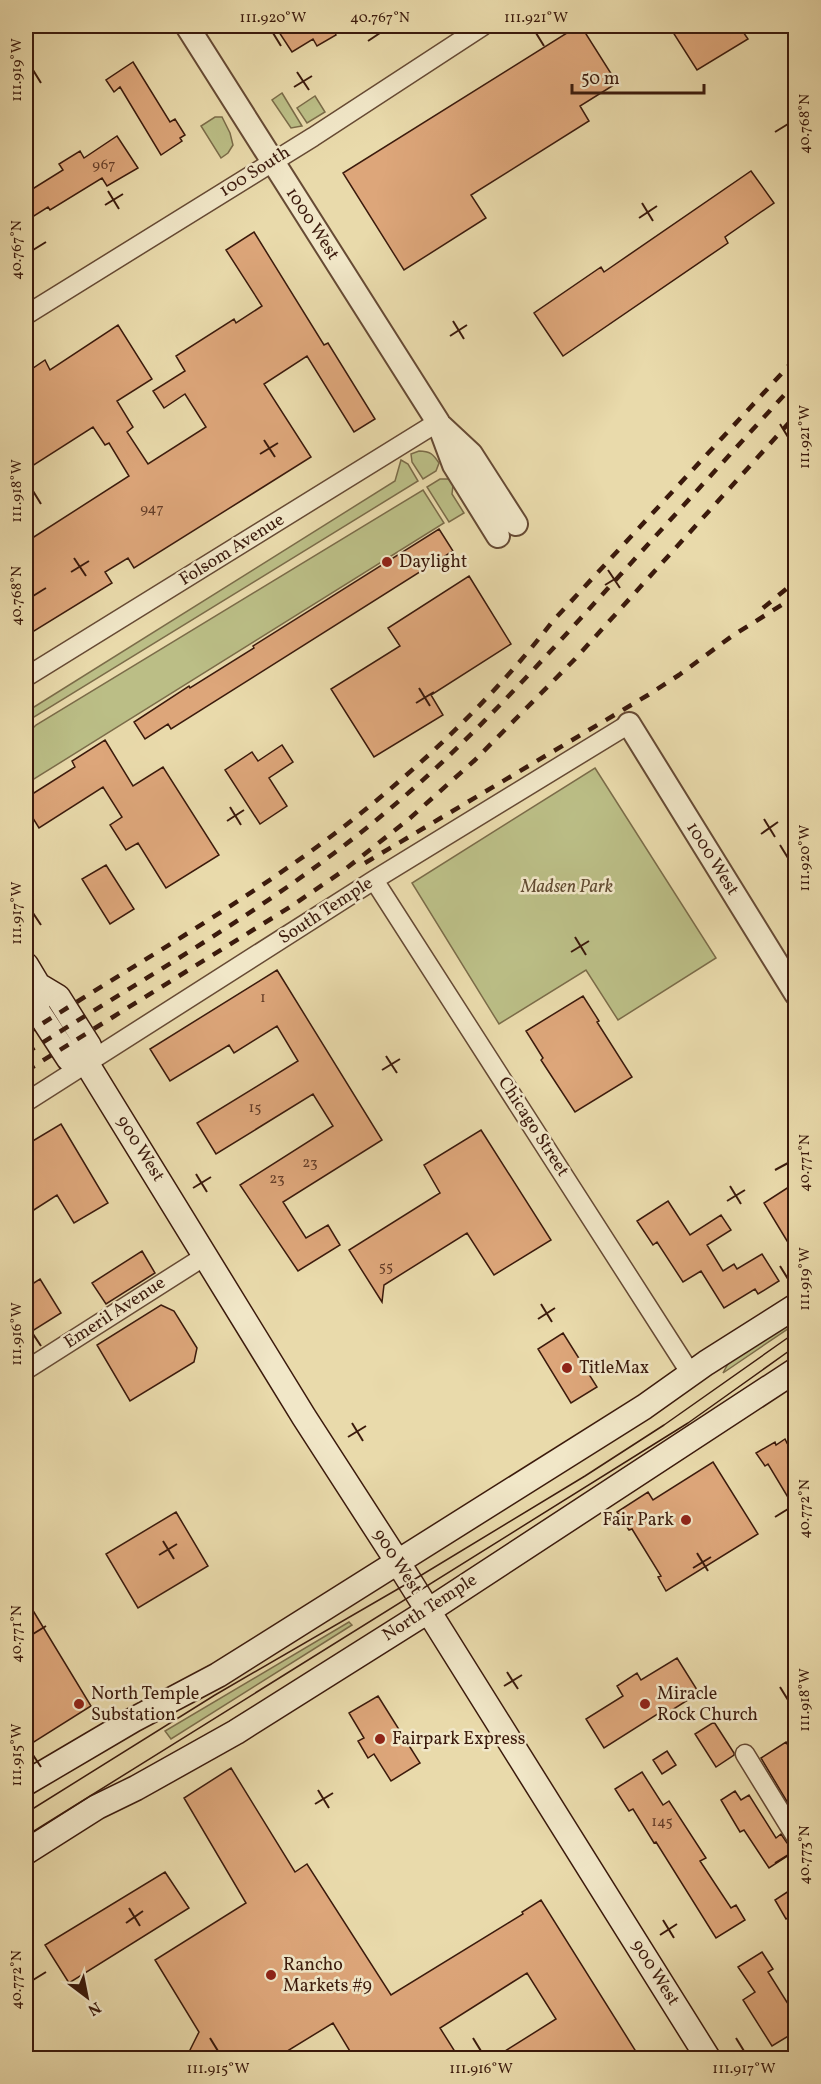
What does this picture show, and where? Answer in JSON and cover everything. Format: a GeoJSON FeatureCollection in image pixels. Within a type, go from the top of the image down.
{"type":"FeatureCollection","features":[{"type":"Feature","properties":{"kind":"main road","name":"900 West"},"geometry":{"type":"LineString","coordinates":[[26,964],[38,985],[37,1010],[69,1059],[87,1064],[304,1417],[397,1561],[708,2058]]}},
{"type":"Feature","properties":{"kind":"main road"},"geometry":{"type":"LineString","coordinates":[[26,1783],[133,1720],[218,1675],[592,1440],[795,1306]]}},
{"type":"Feature","properties":{"kind":"main road","name":"North Temple"},"geometry":{"type":"LineString","coordinates":[[26,1852],[98,1807],[223,1739],[428,1611],[795,1370]]}},
{"type":"Feature","properties":{"kind":"street","name":"1000 West"},"geometry":{"type":"LineString","coordinates":[[187,26],[438,423],[454,465],[507,530]]}},
{"type":"Feature","properties":{"kind":"street","name":"100 South"},"geometry":{"type":"LineString","coordinates":[[26,315],[483,26]]}},
{"type":"Feature","properties":{"kind":"street","name":"Folsom Avenue"},"geometry":{"type":"LineString","coordinates":[[26,677],[438,423]]}},
{"type":"Feature","properties":{"kind":"street","name":"1000 West"},"geometry":{"type":"LineString","coordinates":[[629,724],[789,968],[795,994]]}},
{"type":"Feature","properties":{"kind":"street","name":"South Temple"},"geometry":{"type":"LineString","coordinates":[[26,1102],[374,880],[629,724]]}},
{"type":"Feature","properties":{"kind":"street","name":"Chicago Street"},"geometry":{"type":"LineString","coordinates":[[374,880],[691,1374]]}},
{"type":"Feature","properties":{"kind":"street","name":"Emeril Avenue"},"geometry":{"type":"LineString","coordinates":[[26,1370],[206,1256]]}},
{"type":"Feature","properties":{"kind":"street"},"geometry":{"type":"LineString","coordinates":[[745,1754],[795,1837]]}},
{"type":"Feature","properties":{"kind":"green space"},"geometry":{"type":"Polygon","coordinates":[[[282,93],[302,126],[291,128],[272,100],[282,93]]]}},
{"type":"Feature","properties":{"kind":"green space"},"geometry":{"type":"Polygon","coordinates":[[[315,96],[325,112],[307,123],[297,108],[315,96]]]}},
{"type":"Feature","properties":{"kind":"green space"},"geometry":{"type":"Polygon","coordinates":[[[215,117],[222,117],[233,145],[221,158],[201,126],[215,117]]]}},
{"type":"Feature","properties":{"kind":"green space"},"geometry":{"type":"Polygon","coordinates":[[[419,451],[431,454],[439,463],[436,471],[423,479],[412,462],[411,454],[419,451]]]}},
{"type":"Feature","properties":{"kind":"green space"},"geometry":{"type":"Polygon","coordinates":[[[401,460],[408,464],[418,481],[26,722],[26,712],[395,481],[401,460]]]}},
{"type":"Feature","properties":{"kind":"green space"},"geometry":{"type":"Polygon","coordinates":[[[440,479],[449,479],[453,485],[452,494],[464,513],[449,522],[427,487],[440,479]]]}},
{"type":"Feature","properties":{"kind":"green space"},"geometry":{"type":"Polygon","coordinates":[[[423,490],[444,523],[26,784],[26,735],[36,725],[423,490]]]}},
{"type":"Feature","properties":{"kind":"green space","name":"Madsen Park"},"geometry":{"type":"Polygon","coordinates":[[[595,768],[716,958],[618,1020],[586,970],[499,1024],[412,883],[595,768]]]}},
{"type":"Feature","properties":{"kind":"green space"},"geometry":{"type":"Polygon","coordinates":[[[795,1319],[795,1324],[723,1373],[730,1360],[795,1319]]]}},
{"type":"Feature","properties":{"kind":"green space"},"geometry":{"type":"Polygon","coordinates":[[[349,1622],[352,1625],[171,1739],[165,1731],[349,1622]]]}},
{"type":"Feature","properties":{"kind":"building"},"geometry":{"type":"Polygon","coordinates":[[[275,26],[336,26],[332,28],[336,35],[317,46],[313,39],[292,52],[275,26]]]}},
{"type":"Feature","properties":{"kind":"building"},"geometry":{"type":"Polygon","coordinates":[[[581,26],[617,83],[580,106],[589,121],[471,195],[486,218],[404,270],[343,173],[581,26]]]}},
{"type":"Feature","properties":{"kind":"building"},"geometry":{"type":"Polygon","coordinates":[[[669,26],[739,26],[748,39],[697,70],[669,26]]]}},
{"type":"Feature","properties":{"kind":"building"},"geometry":{"type":"Polygon","coordinates":[[[133,62],[170,122],[175,119],[185,135],[180,138],[182,141],[161,155],[120,87],[114,92],[106,80],[133,62]]]}},
{"type":"Feature","properties":{"kind":"building"},"geometry":{"type":"Polygon","coordinates":[[[117,136],[138,168],[107,186],[102,178],[50,210],[48,207],[26,221],[26,193],[63,170],[59,164],[80,151],[84,158],[117,136]]]}},
{"type":"Feature","properties":{"kind":"building"},"geometry":{"type":"Polygon","coordinates":[[[751,171],[774,203],[725,237],[728,243],[563,356],[534,313],[601,267],[604,272],[751,171]]]}},
{"type":"Feature","properties":{"kind":"building"},"geometry":{"type":"Polygon","coordinates":[[[254,232],[324,345],[328,343],[375,419],[354,432],[307,356],[264,384],[311,457],[134,568],[128,558],[105,572],[112,583],[26,636],[26,542],[129,476],[109,443],[105,445],[93,427],[26,470],[26,373],[45,360],[50,370],[118,325],[152,379],[117,401],[133,427],[127,432],[148,464],[206,427],[185,394],[164,408],[153,391],[185,371],[176,356],[234,319],[236,323],[262,306],[226,250],[254,232]]]}},
{"type":"Feature","properties":{"kind":"building"},"geometry":{"type":"Polygon","coordinates":[[[439,529],[453,551],[171,729],[168,724],[145,739],[134,722],[439,529]]]}},
{"type":"Feature","properties":{"kind":"building"},"geometry":{"type":"Polygon","coordinates":[[[469,576],[511,644],[431,695],[443,715],[374,757],[331,689],[400,646],[388,628],[469,576]]]}},
{"type":"Feature","properties":{"kind":"building"},"geometry":{"type":"Polygon","coordinates":[[[105,740],[133,786],[163,767],[219,855],[166,888],[138,843],[126,850],[110,825],[122,817],[103,787],[39,828],[26,807],[26,798],[75,767],[72,761],[105,740]]]}},
{"type":"Feature","properties":{"kind":"building"},"geometry":{"type":"Polygon","coordinates":[[[282,745],[293,762],[269,778],[287,806],[260,824],[225,770],[252,752],[258,761],[282,745]]]}},
{"type":"Feature","properties":{"kind":"building"},"geometry":{"type":"Polygon","coordinates":[[[106,865],[134,909],[110,924],[82,879],[106,865]]]}},
{"type":"Feature","properties":{"kind":"building"},"geometry":{"type":"Polygon","coordinates":[[[277,970],[382,1140],[283,1202],[306,1238],[328,1225],[340,1245],[298,1271],[240,1185],[333,1126],[313,1094],[216,1154],[197,1123],[298,1061],[277,1026],[234,1053],[229,1045],[170,1081],[150,1049],[277,970]]]}},
{"type":"Feature","properties":{"kind":"building"},"geometry":{"type":"Polygon","coordinates":[[[583,996],[632,1077],[575,1112],[541,1060],[543,1058],[526,1031],[583,996]]]}},
{"type":"Feature","properties":{"kind":"building"},"geometry":{"type":"Polygon","coordinates":[[[61,1124],[108,1203],[74,1223],[57,1195],[26,1215],[26,1145],[61,1124]]]}},
{"type":"Feature","properties":{"kind":"building"},"geometry":{"type":"Polygon","coordinates":[[[481,1130],[551,1240],[494,1275],[467,1233],[384,1285],[382,1302],[349,1250],[440,1193],[424,1165],[481,1130]]]}},
{"type":"Feature","properties":{"kind":"building"},"geometry":{"type":"Polygon","coordinates":[[[795,1183],[795,1254],[764,1203],[795,1183]]]}},
{"type":"Feature","properties":{"kind":"building"},"geometry":{"type":"Polygon","coordinates":[[[668,1201],[690,1235],[721,1215],[731,1230],[707,1245],[723,1271],[734,1264],[737,1269],[762,1254],[779,1281],[758,1294],[755,1289],[724,1308],[701,1271],[683,1282],[657,1242],[653,1245],[637,1221],[668,1201]]]}},
{"type":"Feature","properties":{"kind":"building"},"geometry":{"type":"Polygon","coordinates":[[[142,1251],[155,1273],[106,1304],[92,1283],[142,1251]]]}},
{"type":"Feature","properties":{"kind":"building"},"geometry":{"type":"Polygon","coordinates":[[[40,1279],[61,1313],[26,1335],[26,1288],[40,1279]]]}},
{"type":"Feature","properties":{"kind":"building"},"geometry":{"type":"Polygon","coordinates":[[[161,1305],[174,1311],[197,1348],[194,1362],[130,1401],[97,1345],[161,1305]]]}},
{"type":"Feature","properties":{"kind":"building","name":"TitleMax"},"geometry":{"type":"Polygon","coordinates":[[[563,1333],[597,1387],[571,1403],[538,1349],[563,1333]]]}},
{"type":"Feature","properties":{"kind":"building"},"geometry":{"type":"Polygon","coordinates":[[[785,1439],[787,1443],[791,1440],[795,1448],[795,1509],[768,1464],[765,1466],[756,1453],[785,1439]]]}},
{"type":"Feature","properties":{"kind":"building","name":"Fair Park"},"geometry":{"type":"Polygon","coordinates":[[[713,1462],[758,1534],[666,1591],[658,1577],[661,1576],[632,1529],[629,1530],[617,1512],[648,1492],[653,1500],[713,1462]]]}},
{"type":"Feature","properties":{"kind":"building"},"geometry":{"type":"Polygon","coordinates":[[[176,1512],[208,1566],[138,1608],[106,1554],[176,1512]]]}},
{"type":"Feature","properties":{"kind":"building"},"geometry":{"type":"Polygon","coordinates":[[[26,1599],[91,1706],[26,1747],[26,1599]]]}},
{"type":"Feature","properties":{"kind":"building","name":"Miracle Rock Church"},"geometry":{"type":"Polygon","coordinates":[[[677,1658],[699,1693],[661,1717],[659,1713],[604,1748],[586,1719],[623,1696],[617,1686],[637,1673],[641,1680],[677,1658]]]}},
{"type":"Feature","properties":{"kind":"building"},"geometry":{"type":"Polygon","coordinates":[[[378,1696],[420,1763],[391,1781],[374,1754],[368,1758],[358,1741],[364,1738],[349,1713],[378,1696]]]}},
{"type":"Feature","properties":{"kind":"building"},"geometry":{"type":"Polygon","coordinates":[[[714,1722],[734,1753],[716,1767],[695,1734],[714,1722]]]}},
{"type":"Feature","properties":{"kind":"building"},"geometry":{"type":"Polygon","coordinates":[[[786,1742],[795,1757],[795,1815],[761,1758],[786,1742]]]}},
{"type":"Feature","properties":{"kind":"building"},"geometry":{"type":"Polygon","coordinates":[[[667,1751],[676,1765],[662,1774],[653,1760],[667,1751]]]}},
{"type":"Feature","properties":{"kind":"building"},"geometry":{"type":"Polygon","coordinates":[[[231,1768],[295,1872],[307,1864],[391,1995],[523,1914],[522,1912],[541,1900],[640,2058],[494,2058],[556,2019],[527,1973],[440,2028],[459,2058],[354,2058],[333,2023],[276,2058],[194,2058],[190,2050],[199,2032],[155,1960],[246,1903],[184,1798],[231,1768]]]}},
{"type":"Feature","properties":{"kind":"building"},"geometry":{"type":"Polygon","coordinates":[[[642,1772],[663,1805],[669,1801],[706,1858],[700,1861],[731,1908],[736,1905],[745,1920],[716,1938],[656,1842],[654,1843],[633,1809],[629,1811],[615,1789],[642,1772]]]}},
{"type":"Feature","properties":{"kind":"building"},"geometry":{"type":"Polygon","coordinates":[[[735,1791],[741,1800],[749,1795],[776,1838],[781,1834],[787,1843],[795,1848],[795,1851],[769,1868],[744,1830],[740,1832],[721,1800],[735,1791]]]}},
{"type":"Feature","properties":{"kind":"building"},"geometry":{"type":"Polygon","coordinates":[[[165,1872],[189,1908],[69,1983],[45,1945],[165,1872]]]}},
{"type":"Feature","properties":{"kind":"building"},"geometry":{"type":"Polygon","coordinates":[[[795,1887],[795,1914],[786,1919],[775,1900],[795,1887]]]}},
{"type":"Feature","properties":{"kind":"building"},"geometry":{"type":"Polygon","coordinates":[[[762,1952],[773,1969],[768,1972],[795,2015],[795,2032],[772,2046],[743,2000],[755,1992],[738,1967],[762,1952]]]}},
{"type":"Feature","properties":{"kind":"tram line"},"geometry":{"type":"LineString","coordinates":[[26,1813],[215,1695],[410,1582],[585,1476],[664,1425],[796,1332]]}},
{"type":"Feature","properties":{"kind":"tram line"},"geometry":{"type":"LineString","coordinates":[[26,1836],[688,1423],[796,1346]]}},
{"type":"Feature","properties":{"kind":"railway"},"geometry":{"type":"LineString","coordinates":[[26,1034],[258,888],[325,841],[396,784],[430,754],[495,689],[552,622],[796,358]]}},
{"type":"Feature","properties":{"kind":"railway"},"geometry":{"type":"LineString","coordinates":[[26,1053],[255,909],[344,846],[412,790],[534,670],[796,382]]}},
{"type":"Feature","properties":{"kind":"railway"},"geometry":{"type":"LineString","coordinates":[[26,1071],[290,907],[343,871],[409,819],[475,760],[575,659],[796,415]]}},
{"type":"Feature","properties":{"kind":"railway"},"geometry":{"type":"LineString","coordinates":[[763,608],[796,581]]}},
{"type":"Feature","properties":{"kind":"railway"},"geometry":{"type":"LineString","coordinates":[[365,863],[648,695],[732,636],[796,596]]}},
{"type":"Feature","properties":{"kind":"place","name":"Daylight"},"geometry":{"type":"Point","coordinates":[387,562]}},
{"type":"Feature","properties":{"kind":"place","name":"TitleMax"},"geometry":{"type":"Point","coordinates":[567,1368]}},
{"type":"Feature","properties":{"kind":"place","name":"Fair Park"},"geometry":{"type":"Point","coordinates":[686,1520]}},
{"type":"Feature","properties":{"kind":"place","name":"North Temple Substation"},"geometry":{"type":"Point","coordinates":[79,1704]}},
{"type":"Feature","properties":{"kind":"place","name":"Miracle Rock Church"},"geometry":{"type":"Point","coordinates":[645,1704]}},
{"type":"Feature","properties":{"kind":"place","name":"Fairpark Express"},"geometry":{"type":"Point","coordinates":[380,1739]}},
{"type":"Feature","properties":{"kind":"place","name":"Rancho Markets #9"},"geometry":{"type":"Point","coordinates":[271,1975]}}]}
